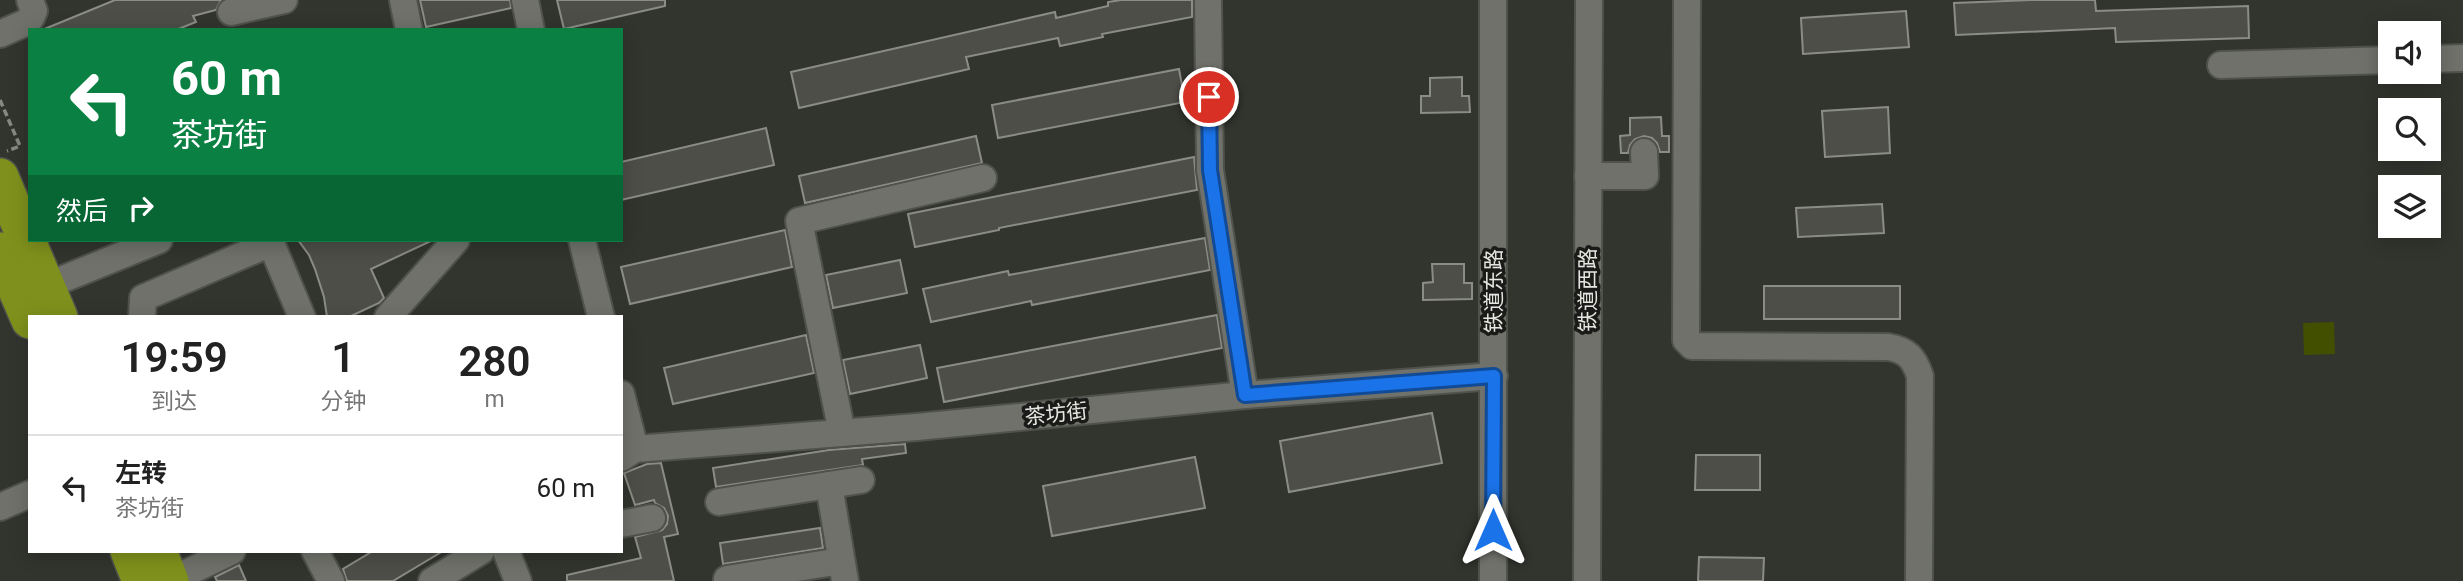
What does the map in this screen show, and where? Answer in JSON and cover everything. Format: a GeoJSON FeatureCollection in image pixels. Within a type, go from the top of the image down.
{"type":"FeatureCollection","features":[{"type":"Feature","properties":{"kind":"highway"},"geometry":{"type":"LineString","coordinates":[[0,177],[53,301]]}},
{"type":"Feature","properties":{"kind":"highway"},"geometry":{"type":"LineString","coordinates":[[0,251],[28,315]]}},
{"type":"Feature","properties":{"kind":"highway"},"geometry":{"type":"LineString","coordinates":[[130,553],[141,581]]}},
{"type":"Feature","properties":{"kind":"highway"},"geometry":{"type":"LineString","coordinates":[[159,553],[170,581]]}},
{"type":"Feature","properties":{"kind":"street"},"geometry":{"type":"LineString","coordinates":[[0,34],[31,18],[34,11],[30,0]]}},
{"type":"Feature","properties":{"kind":"street"},"geometry":{"type":"LineString","coordinates":[[231,12],[284,0]]}},
{"type":"Feature","properties":{"kind":"street"},"geometry":{"type":"LineString","coordinates":[[403,0],[409,28]]}},
{"type":"Feature","properties":{"kind":"street"},"geometry":{"type":"LineString","coordinates":[[525,0],[531,28]]}},
{"type":"Feature","properties":{"kind":"street"},"geometry":{"type":"LineString","coordinates":[[1208,0],[1210,170],[1245,395]]}},
{"type":"Feature","properties":{"kind":"street","name":"铁道东路"},"geometry":{"type":"LineString","coordinates":[[1493,0],[1493,581]]}},
{"type":"Feature","properties":{"kind":"street","name":"铁道西路"},"geometry":{"type":"LineString","coordinates":[[1587,581],[1589,0]]}},
{"type":"Feature","properties":{"kind":"street"},"geometry":{"type":"LineString","coordinates":[[1687,0],[1686,340],[1692,346],[1888,347],[1901,349],[1911,355],[1920,376],[1919,581]]}},
{"type":"Feature","properties":{"kind":"street"},"geometry":{"type":"LineString","coordinates":[[2441,59],[2463,58]]}},
{"type":"Feature","properties":{"kind":"street"},"geometry":{"type":"LineString","coordinates":[[2221,65],[2378,60]]}},
{"type":"Feature","properties":{"kind":"street"},"geometry":{"type":"LineString","coordinates":[[1588,176],[1645,176],[1644,152]]}},
{"type":"Feature","properties":{"kind":"street"},"geometry":{"type":"LineString","coordinates":[[842,433],[799,221],[983,178]]}},
{"type":"Feature","properties":{"kind":"street"},"geometry":{"type":"LineString","coordinates":[[53,301],[156,242]]}},
{"type":"Feature","properties":{"kind":"street"},"geometry":{"type":"LineString","coordinates":[[390,315],[454,242]]}},
{"type":"Feature","properties":{"kind":"street"},"geometry":{"type":"LineString","coordinates":[[582,242],[601,315]]}},
{"type":"Feature","properties":{"kind":"street"},"geometry":{"type":"LineString","coordinates":[[142,315],[143,298],[271,243],[301,315]]}},
{"type":"Feature","properties":{"kind":"street","name":"茶坊街"},"geometry":{"type":"LineString","coordinates":[[628,454],[1245,395],[1494,376]]}},
{"type":"Feature","properties":{"kind":"street"},"geometry":{"type":"LineString","coordinates":[[623,411],[628,454]]}},
{"type":"Feature","properties":{"kind":"street"},"geometry":{"type":"LineString","coordinates":[[719,502],[861,480]]}},
{"type":"Feature","properties":{"kind":"street"},"geometry":{"type":"LineString","coordinates":[[727,579],[843,571],[829,485]]}},
{"type":"Feature","properties":{"kind":"street"},"geometry":{"type":"LineString","coordinates":[[0,507],[28,495]]}},
{"type":"Feature","properties":{"kind":"street"},"geometry":{"type":"LineString","coordinates":[[623,524],[652,518]]}},
{"type":"Feature","properties":{"kind":"street"},"geometry":{"type":"LineString","coordinates":[[170,581],[228,553]]}},
{"type":"Feature","properties":{"kind":"street"},"geometry":{"type":"LineString","coordinates":[[331,553],[331,581]]}},
{"type":"Feature","properties":{"kind":"street"},"geometry":{"type":"LineString","coordinates":[[432,581],[478,553]]}},
{"type":"Feature","properties":{"kind":"street"},"geometry":{"type":"LineString","coordinates":[[507,553],[518,581]]}},
{"type":"Feature","properties":{"kind":"path"},"geometry":{"type":"LineString","coordinates":[[0,102],[20,146],[0,154]]}},
{"type":"Feature","properties":{"kind":"green space"},"geometry":{"type":"Polygon","coordinates":[[[2334,322],[2335,354],[2304,355],[2303,323],[2334,322]]]}},
{"type":"Feature","properties":{"kind":"building"},"geometry":{"type":"Polygon","coordinates":[[[115,0],[221,0],[216,10],[193,16],[196,22],[181,28],[47,28],[115,0]]]}},
{"type":"Feature","properties":{"kind":"building"},"geometry":{"type":"Polygon","coordinates":[[[420,0],[510,0],[511,8],[426,27],[420,0]]]}},
{"type":"Feature","properties":{"kind":"building"},"geometry":{"type":"Polygon","coordinates":[[[557,0],[665,0],[665,6],[564,28],[557,0]]]}},
{"type":"Feature","properties":{"kind":"building"},"geometry":{"type":"Polygon","coordinates":[[[1192,0],[1192,17],[1102,34],[1103,37],[1060,46],[1058,38],[966,57],[969,69],[799,108],[791,72],[1055,12],[1056,18],[1108,6],[1108,2],[1192,0]]]}},
{"type":"Feature","properties":{"kind":"building"},"geometry":{"type":"Polygon","coordinates":[[[2095,0],[2096,11],[2248,6],[2249,38],[2116,42],[2115,28],[1956,35],[1954,3],[2095,0]]]}},
{"type":"Feature","properties":{"kind":"building"},"geometry":{"type":"Polygon","coordinates":[[[1906,11],[1909,47],[1803,54],[1801,18],[1906,11]]]}},
{"type":"Feature","properties":{"kind":"building"},"geometry":{"type":"Polygon","coordinates":[[[1179,69],[1185,102],[998,138],[992,105],[1179,69]]]}},
{"type":"Feature","properties":{"kind":"building"},"geometry":{"type":"Polygon","coordinates":[[[1462,77],[1462,96],[1469,96],[1470,112],[1421,113],[1421,96],[1430,96],[1430,78],[1462,77]]]}},
{"type":"Feature","properties":{"kind":"building"},"geometry":{"type":"Polygon","coordinates":[[[1888,107],[1890,153],[1825,157],[1822,111],[1888,107]]]}},
{"type":"Feature","properties":{"kind":"building"},"geometry":{"type":"Polygon","coordinates":[[[1661,117],[1662,136],[1669,136],[1669,152],[1660,152],[1652,138],[1644,136],[1635,139],[1628,153],[1621,153],[1620,136],[1630,135],[1630,118],[1661,117]]]}},
{"type":"Feature","properties":{"kind":"building"},"geometry":{"type":"Polygon","coordinates":[[[766,128],[774,165],[623,200],[623,162],[766,128]]]}},
{"type":"Feature","properties":{"kind":"building"},"geometry":{"type":"Polygon","coordinates":[[[976,136],[982,163],[805,203],[799,176],[976,136]]]}},
{"type":"Feature","properties":{"kind":"building"},"geometry":{"type":"Polygon","coordinates":[[[1194,157],[1197,190],[915,247],[908,214],[1194,157]]]}},
{"type":"Feature","properties":{"kind":"building"},"geometry":{"type":"Polygon","coordinates":[[[1882,204],[1884,233],[1798,237],[1796,208],[1882,204]]]}},
{"type":"Feature","properties":{"kind":"building"},"geometry":{"type":"Polygon","coordinates":[[[785,230],[792,267],[630,304],[621,267],[785,230]]]}},
{"type":"Feature","properties":{"kind":"building"},"geometry":{"type":"Polygon","coordinates":[[[1205,238],[1210,270],[1032,305],[1031,301],[931,322],[923,289],[1008,271],[1009,275],[1205,238]]]}},
{"type":"Feature","properties":{"kind":"building"},"geometry":{"type":"Polygon","coordinates":[[[299,242],[429,242],[371,269],[384,298],[353,315],[327,315],[324,297],[309,255],[299,242]]]}},
{"type":"Feature","properties":{"kind":"building"},"geometry":{"type":"Polygon","coordinates":[[[900,260],[907,293],[833,308],[826,275],[900,260]]]}},
{"type":"Feature","properties":{"kind":"building"},"geometry":{"type":"Polygon","coordinates":[[[1432,264],[1464,264],[1464,283],[1472,283],[1472,299],[1423,300],[1423,283],[1433,282],[1432,264]]]}},
{"type":"Feature","properties":{"kind":"building"},"geometry":{"type":"Polygon","coordinates":[[[1764,286],[1900,286],[1900,319],[1764,319],[1764,286]]]}},
{"type":"Feature","properties":{"kind":"building"},"geometry":{"type":"Polygon","coordinates":[[[1217,315],[1222,348],[944,402],[937,368],[1217,315]]]}},
{"type":"Feature","properties":{"kind":"building"},"geometry":{"type":"Polygon","coordinates":[[[806,335],[814,373],[673,404],[664,368],[806,335]]]}},
{"type":"Feature","properties":{"kind":"building"},"geometry":{"type":"Polygon","coordinates":[[[920,345],[927,378],[850,394],[843,360],[920,345]]]}},
{"type":"Feature","properties":{"kind":"building"},"geometry":{"type":"Polygon","coordinates":[[[1432,413],[1442,463],[1289,492],[1280,441],[1432,413]]]}},
{"type":"Feature","properties":{"kind":"building"},"geometry":{"type":"Polygon","coordinates":[[[905,444],[906,453],[862,459],[863,465],[716,487],[713,468],[829,450],[905,444]]]}},
{"type":"Feature","properties":{"kind":"building"},"geometry":{"type":"Polygon","coordinates":[[[1696,455],[1760,455],[1760,490],[1695,490],[1696,455]]]}},
{"type":"Feature","properties":{"kind":"building"},"geometry":{"type":"Polygon","coordinates":[[[1195,457],[1205,508],[1052,536],[1043,486],[1195,457]]]}},
{"type":"Feature","properties":{"kind":"building"},"geometry":{"type":"Polygon","coordinates":[[[661,463],[678,534],[664,537],[674,581],[567,581],[567,575],[641,558],[635,537],[662,530],[667,524],[668,516],[664,508],[654,500],[635,505],[624,473],[647,464],[661,463]]]}},
{"type":"Feature","properties":{"kind":"building"},"geometry":{"type":"Polygon","coordinates":[[[820,528],[823,548],[723,564],[720,543],[820,528]]]}},
{"type":"Feature","properties":{"kind":"building"},"geometry":{"type":"Polygon","coordinates":[[[370,553],[440,553],[393,581],[347,581],[343,569],[370,553]]]}},
{"type":"Feature","properties":{"kind":"building"},"geometry":{"type":"Polygon","coordinates":[[[1699,557],[1764,558],[1763,581],[1698,581],[1699,557]]]}},
{"type":"Feature","properties":{"kind":"building"},"geometry":{"type":"Polygon","coordinates":[[[239,565],[246,581],[217,581],[215,577],[239,565]]]}},
{"type":"Feature","properties":{"kind":"route"},"geometry":{"type":"LineString","coordinates":[[1209,97],[1210,170],[1245,395],[1494,376],[1493,530]]}}]}
